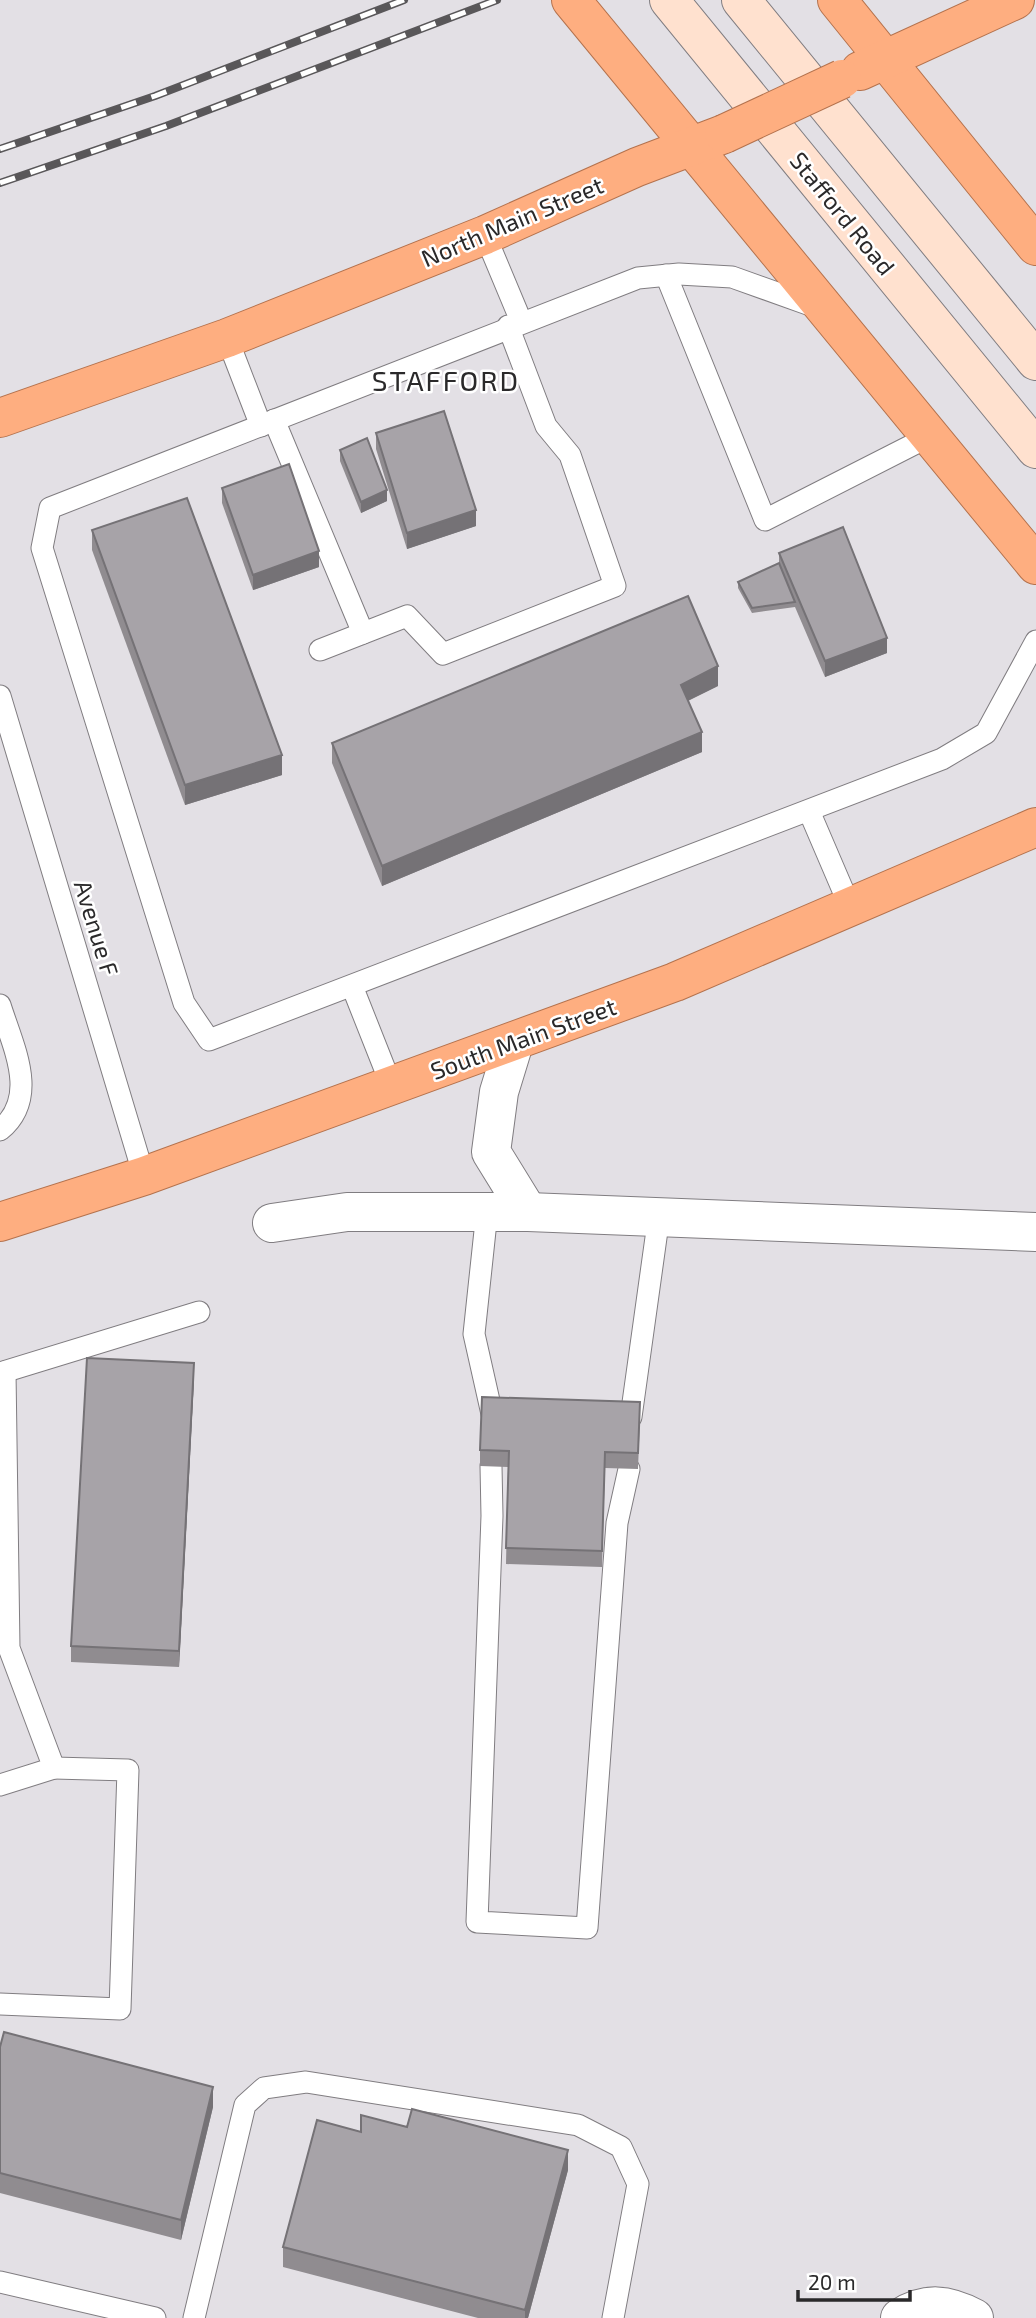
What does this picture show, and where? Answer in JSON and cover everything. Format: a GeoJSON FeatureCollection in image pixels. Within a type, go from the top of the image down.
{"type":"FeatureCollection","features":[{"type":"Feature","properties":{"kind":"highway"},"geometry":{"type":"LineString","coordinates":[[571,0],[708,141],[825,310],[1036,565]]}},
{"type":"Feature","properties":{"kind":"highway"},"geometry":{"type":"LineString","coordinates":[[837,0],[1036,246]]}},
{"type":"Feature","properties":{"kind":"highway","name":"North Main Street"},"geometry":{"type":"LineString","coordinates":[[0,418],[228,338],[485,235],[638,167],[708,141],[1015,0]]}},
{"type":"Feature","properties":{"kind":"highway","name":"South Main Street"},"geometry":{"type":"LineString","coordinates":[[0,1222],[144,1176],[675,982],[851,909],[1036,827]]}},
{"type":"Feature","properties":{"kind":"main road","name":"Stafford Road"},"geometry":{"type":"LineString","coordinates":[[669,0],[1026,438]]}},
{"type":"Feature","properties":{"kind":"main road"},"geometry":{"type":"LineString","coordinates":[[741,0],[1036,361]]}},
{"type":"Feature","properties":{"kind":"street"},"geometry":{"type":"LineString","coordinates":[[514,1043],[499,1092],[491,1152],[528,1212]]}},
{"type":"Feature","properties":{"kind":"street"},"geometry":{"type":"LineString","coordinates":[[272,1223],[347,1212],[528,1212],[1036,1231]]}},
{"type":"Feature","properties":{"kind":"street"},"geometry":{"type":"LineString","coordinates":[[900,2318],[922,2306],[951,2306],[974,2318]]}},
{"type":"Feature","properties":{"kind":"lane"},"geometry":{"type":"LineString","coordinates":[[320,650],[407,616],[443,654],[615,586],[570,455],[546,426],[485,235]]}},
{"type":"Feature","properties":{"kind":"lane"},"geometry":{"type":"LineString","coordinates":[[672,274],[765,520],[930,436]]}},
{"type":"Feature","properties":{"kind":"lane"},"geometry":{"type":"LineString","coordinates":[[825,310],[732,277],[672,274],[638,278],[50,508],[42,548],[184,1003],[209,1040],[942,760],[986,733],[1033,652],[1036,641]]}},
{"type":"Feature","properties":{"kind":"lane"},"geometry":{"type":"LineString","coordinates":[[228,338],[363,633]]}},
{"type":"Feature","properties":{"kind":"lane","name":"Avenue F"},"geometry":{"type":"LineString","coordinates":[[0,696],[144,1176]]}},
{"type":"Feature","properties":{"kind":"lane"},"geometry":{"type":"LineString","coordinates":[[810,811],[851,909]]}},
{"type":"Feature","properties":{"kind":"lane"},"geometry":{"type":"LineString","coordinates":[[352,986],[392,1087]]}},
{"type":"Feature","properties":{"kind":"lane"},"geometry":{"type":"LineString","coordinates":[[0,1005],[24,1083],[18,1110],[0,1130]]}},
{"type":"Feature","properties":{"kind":"lane"},"geometry":{"type":"LineString","coordinates":[[486,1212],[474,1334],[492,1414]]}},
{"type":"Feature","properties":{"kind":"lane"},"geometry":{"type":"LineString","coordinates":[[631,1417],[659,1216]]}},
{"type":"Feature","properties":{"kind":"lane"},"geometry":{"type":"LineString","coordinates":[[54,1768],[9,1648],[2,1372],[199,1312]]}},
{"type":"Feature","properties":{"kind":"lane"},"geometry":{"type":"LineString","coordinates":[[491,1466],[492,1516],[477,1922],[587,1927],[617,1523],[629,1469]]}},
{"type":"Feature","properties":{"kind":"lane"},"geometry":{"type":"LineString","coordinates":[[0,1785],[54,1768],[128,1770],[120,2010],[0,2004]]}},
{"type":"Feature","properties":{"kind":"lane"},"geometry":{"type":"LineString","coordinates":[[194,2318],[246,2105],[264,2088],[306,2082],[578,2125],[621,2147],[638,2184],[613,2318]]}},
{"type":"Feature","properties":{"kind":"lane"},"geometry":{"type":"LineString","coordinates":[[0,2282],[155,2318]]}},
{"type":"Feature","properties":{"kind":"building"},"geometry":{"type":"Polygon","coordinates":[[[444,411],[476,510],[407,533],[376,433],[444,411]]]}},
{"type":"Feature","properties":{"kind":"building"},"geometry":{"type":"Polygon","coordinates":[[[367,438],[387,490],[361,502],[340,450],[367,438]]]}},
{"type":"Feature","properties":{"kind":"building"},"geometry":{"type":"Polygon","coordinates":[[[289,464],[319,551],[253,575],[222,488],[289,464]]]}},
{"type":"Feature","properties":{"kind":"building"},"geometry":{"type":"Polygon","coordinates":[[[187,498],[282,755],[185,785],[92,530],[187,498]]]}},
{"type":"Feature","properties":{"kind":"building"},"geometry":{"type":"Polygon","coordinates":[[[843,527],[887,638],[825,661],[779,553],[843,527]]]}},
{"type":"Feature","properties":{"kind":"building"},"geometry":{"type":"Polygon","coordinates":[[[779,563],[795,602],[752,608],[738,582],[779,563]]]}},
{"type":"Feature","properties":{"kind":"building"},"geometry":{"type":"Polygon","coordinates":[[[688,596],[718,666],[681,685],[702,732],[382,866],[332,743],[688,596]]]}},
{"type":"Feature","properties":{"kind":"building"},"geometry":{"type":"Polygon","coordinates":[[[87,1358],[194,1363],[179,1651],[71,1646],[87,1358]]]}},
{"type":"Feature","properties":{"kind":"building"},"geometry":{"type":"Polygon","coordinates":[[[482,1397],[640,1402],[638,1453],[605,1452],[602,1551],[506,1548],[509,1451],[480,1450],[482,1397]]]}},
{"type":"Feature","properties":{"kind":"building"},"geometry":{"type":"Polygon","coordinates":[[[4,2032],[213,2087],[181,2220],[0,2173],[0,2047],[4,2032]]]}},
{"type":"Feature","properties":{"kind":"building"},"geometry":{"type":"Polygon","coordinates":[[[412,2109],[568,2150],[525,2310],[283,2247],[317,2120],[361,2132],[361,2115],[407,2127],[412,2109]]]}},
{"type":"Feature","properties":{"kind":"railway"},"geometry":{"type":"LineString","coordinates":[[0,149],[155,96],[404,0]]}},
{"type":"Feature","properties":{"kind":"railway"},"geometry":{"type":"LineString","coordinates":[[0,183],[166,126],[497,0]]}},
{"type":"Feature","properties":{"kind":"district","name":"STAFFORD"},"geometry":{"type":"Point","coordinates":[446,380]}}]}
